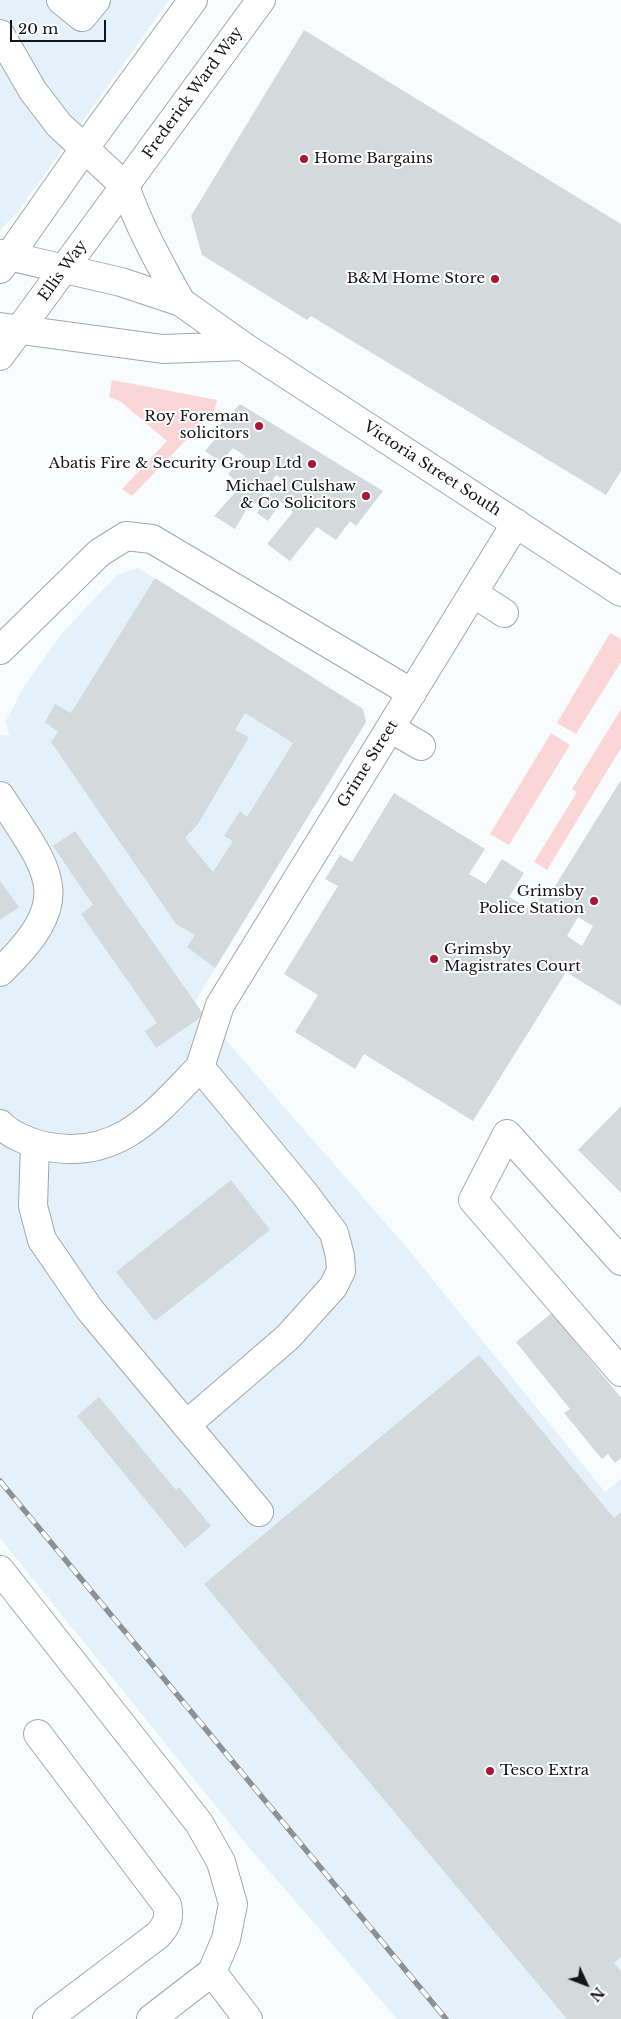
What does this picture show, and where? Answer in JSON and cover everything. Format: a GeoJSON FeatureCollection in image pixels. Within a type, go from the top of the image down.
{"type":"FeatureCollection","features":[{"type":"Feature","properties":{"kind":"main road"},"geometry":{"type":"LineString","coordinates":[[61,0],[82,17],[96,0]]}},
{"type":"Feature","properties":{"kind":"main road"},"geometry":{"type":"LineString","coordinates":[[3,260],[193,0]]}},
{"type":"Feature","properties":{"kind":"main road","name":"Frederick Ward Way"},"geometry":{"type":"LineString","coordinates":[[125,186],[261,0]]}},
{"type":"Feature","properties":{"kind":"main road"},"geometry":{"type":"LineString","coordinates":[[0,34],[32,91],[59,125],[125,186],[133,209],[150,245],[180,302]]}},
{"type":"Feature","properties":{"kind":"main road","name":"Ellis Way"},"geometry":{"type":"LineString","coordinates":[[0,356],[10,329],[65,269],[125,186]]}},
{"type":"Feature","properties":{"kind":"main road","name":"Victoria Street South"},"geometry":{"type":"LineString","coordinates":[[3,260],[65,269],[121,282],[180,302],[243,346],[621,592]]}},
{"type":"Feature","properties":{"kind":"main road"},"geometry":{"type":"LineString","coordinates":[[10,329],[163,349],[243,346]]}},
{"type":"Feature","properties":{"kind":"main road","name":"Grime Street"},"geometry":{"type":"LineString","coordinates":[[200,1067],[220,1005],[516,523]]}},
{"type":"Feature","properties":{"kind":"main road"},"geometry":{"type":"LineString","coordinates":[[0,650],[99,553],[126,536],[152,539],[412,693]]}},
{"type":"Feature","properties":{"kind":"main road"},"geometry":{"type":"LineString","coordinates":[[473,593],[504,613]]}},
{"type":"Feature","properties":{"kind":"main road"},"geometry":{"type":"LineString","coordinates":[[390,728],[421,746]]}},
{"type":"Feature","properties":{"kind":"main road"},"geometry":{"type":"LineString","coordinates":[[0,796],[40,858],[48,878],[50,894],[47,910],[34,934],[17,956],[0,972]]}},
{"type":"Feature","properties":{"kind":"main road"},"geometry":{"type":"LineString","coordinates":[[0,1124],[34,1144],[59,1149],[76,1149],[108,1143],[130,1132],[150,1117],[200,1067],[304,1193],[334,1233],[340,1256],[341,1271],[333,1288],[288,1337],[186,1426]]}},
{"type":"Feature","properties":{"kind":"main road"},"geometry":{"type":"LineString","coordinates":[[621,1261],[507,1134],[473,1200],[621,1372]]}},
{"type":"Feature","properties":{"kind":"main road"},"geometry":{"type":"LineString","coordinates":[[34,1144],[33,1206],[42,1240],[90,1310],[259,1512]]}},
{"type":"Feature","properties":{"kind":"main road"},"geometry":{"type":"LineString","coordinates":[[0,1570],[199,1823],[221,1862],[233,1904],[226,1939],[212,1972],[151,2019]]}},
{"type":"Feature","properties":{"kind":"main road"},"geometry":{"type":"LineString","coordinates":[[38,1734],[167,1905],[170,1915],[166,1926],[158,1935],[47,2019]]}},
{"type":"Feature","properties":{"kind":"main road"},"geometry":{"type":"LineString","coordinates":[[212,1972],[248,2019]]}},
{"type":"Feature","properties":{"kind":"shaded area"},"geometry":{"type":"Polygon","coordinates":[[[0,0],[169,0],[17,213],[0,230],[0,0]]]}},
{"type":"Feature","properties":{"kind":"shaded area"},"geometry":{"type":"Polygon","coordinates":[[[112,380],[217,400],[214,411],[132,496],[122,489],[167,441],[120,401],[109,397],[112,380]]]}},
{"type":"Feature","properties":{"kind":"shaded area"},"geometry":{"type":"Polygon","coordinates":[[[138,568],[363,709],[366,722],[195,1002],[204,1015],[408,1249],[605,1492],[621,1479],[621,2019],[397,2019],[251,1850],[0,1538],[0,735],[9,736],[6,721],[23,688],[63,632],[117,575],[138,568]]]}},
{"type":"Feature","properties":{"kind":"shaded area"},"geometry":{"type":"Polygon","coordinates":[[[610,633],[621,639],[621,662],[576,734],[557,723],[610,633]]]}},
{"type":"Feature","properties":{"kind":"shaded area"},"geometry":{"type":"Polygon","coordinates":[[[621,709],[621,748],[547,870],[534,862],[577,792],[572,789],[621,709]]]}},
{"type":"Feature","properties":{"kind":"shaded area"},"geometry":{"type":"Polygon","coordinates":[[[551,733],[570,745],[509,845],[490,834],[551,733]]]}},
{"type":"Feature","properties":{"kind":"building"},"geometry":{"type":"Polygon","coordinates":[[[304,30],[621,224],[621,471],[606,495],[311,316],[307,320],[202,255],[191,216],[304,30]]]}},
{"type":"Feature","properties":{"kind":"building"},"geometry":{"type":"Polygon","coordinates":[[[240,404],[383,491],[356,526],[350,521],[336,540],[317,527],[290,561],[267,544],[293,512],[281,502],[268,521],[257,513],[281,478],[276,475],[257,504],[252,500],[235,529],[214,516],[241,486],[228,474],[245,456],[233,448],[221,462],[205,451],[216,438],[212,434],[240,404]]]}},
{"type":"Feature","properties":{"kind":"building"},"geometry":{"type":"Polygon","coordinates":[[[155,578],[363,709],[366,722],[215,968],[187,947],[195,935],[176,924],[51,742],[58,732],[45,722],[55,704],[71,713],[155,578]],[[245,713],[235,730],[249,737],[198,824],[185,838],[213,872],[233,841],[224,836],[240,811],[247,817],[293,743],[245,713]]]}},
{"type":"Feature","properties":{"kind":"building","name":"Grimsby Magistrates Court"},"geometry":{"type":"Polygon","coordinates":[[[621,780],[621,1006],[566,972],[473,1121],[364,1054],[355,1069],[295,1032],[318,995],[284,974],[338,886],[325,879],[340,855],[352,862],[394,793],[485,849],[469,874],[486,884],[502,859],[524,873],[509,897],[531,910],[546,888],[552,891],[621,780]],[[578,917],[567,936],[582,946],[593,926],[578,917]]]}},
{"type":"Feature","properties":{"kind":"building"},"geometry":{"type":"Polygon","coordinates":[[[75,831],[204,1015],[156,1048],[145,1031],[157,1023],[81,914],[93,905],[53,846],[75,831]]]}},
{"type":"Feature","properties":{"kind":"building"},"geometry":{"type":"Polygon","coordinates":[[[0,881],[19,907],[0,920],[0,881]]]}},
{"type":"Feature","properties":{"kind":"building"},"geometry":{"type":"Polygon","coordinates":[[[621,1106],[621,1193],[578,1150],[621,1106]]]}},
{"type":"Feature","properties":{"kind":"building"},"geometry":{"type":"Polygon","coordinates":[[[231,1180],[270,1230],[155,1321],[116,1272],[231,1180]]]}},
{"type":"Feature","properties":{"kind":"building"},"geometry":{"type":"Polygon","coordinates":[[[552,1313],[621,1398],[621,1458],[615,1463],[608,1454],[602,1459],[564,1413],[570,1409],[516,1342],[552,1313]]]}},
{"type":"Feature","properties":{"kind":"building","name":"Tesco Extra"},"geometry":{"type":"Polygon","coordinates":[[[479,1355],[614,1518],[621,1512],[621,1957],[614,1963],[621,1971],[621,2019],[567,2019],[204,1584],[479,1355]]]}},
{"type":"Feature","properties":{"kind":"building"},"geometry":{"type":"Polygon","coordinates":[[[99,1397],[176,1490],[179,1487],[211,1526],[185,1548],[77,1416],[99,1397]]]}},
{"type":"Feature","properties":{"kind":"railway"},"geometry":{"type":"LineString","coordinates":[[0,1481],[446,2019]]}},
{"type":"Feature","properties":{"kind":"place","name":"Home Bargains"},"geometry":{"type":"Point","coordinates":[304,159]}},
{"type":"Feature","properties":{"kind":"place","name":"B&M Home Store"},"geometry":{"type":"Point","coordinates":[495,279]}},
{"type":"Feature","properties":{"kind":"place","name":"Roy Foreman solicitors"},"geometry":{"type":"Point","coordinates":[259,426]}},
{"type":"Feature","properties":{"kind":"place","name":"Abatis Fire & Security Group Ltd"},"geometry":{"type":"Point","coordinates":[312,464]}},
{"type":"Feature","properties":{"kind":"place","name":"Michael Culshaw & Co Solicitors"},"geometry":{"type":"Point","coordinates":[366,496]}},
{"type":"Feature","properties":{"kind":"place","name":"Grimsby Police Station"},"geometry":{"type":"Point","coordinates":[594,901]}},
{"type":"Feature","properties":{"kind":"place","name":"Grimsby Magistrates Court"},"geometry":{"type":"Point","coordinates":[434,959]}},
{"type":"Feature","properties":{"kind":"place","name":"Tesco Extra"},"geometry":{"type":"Point","coordinates":[490,1771]}}]}
